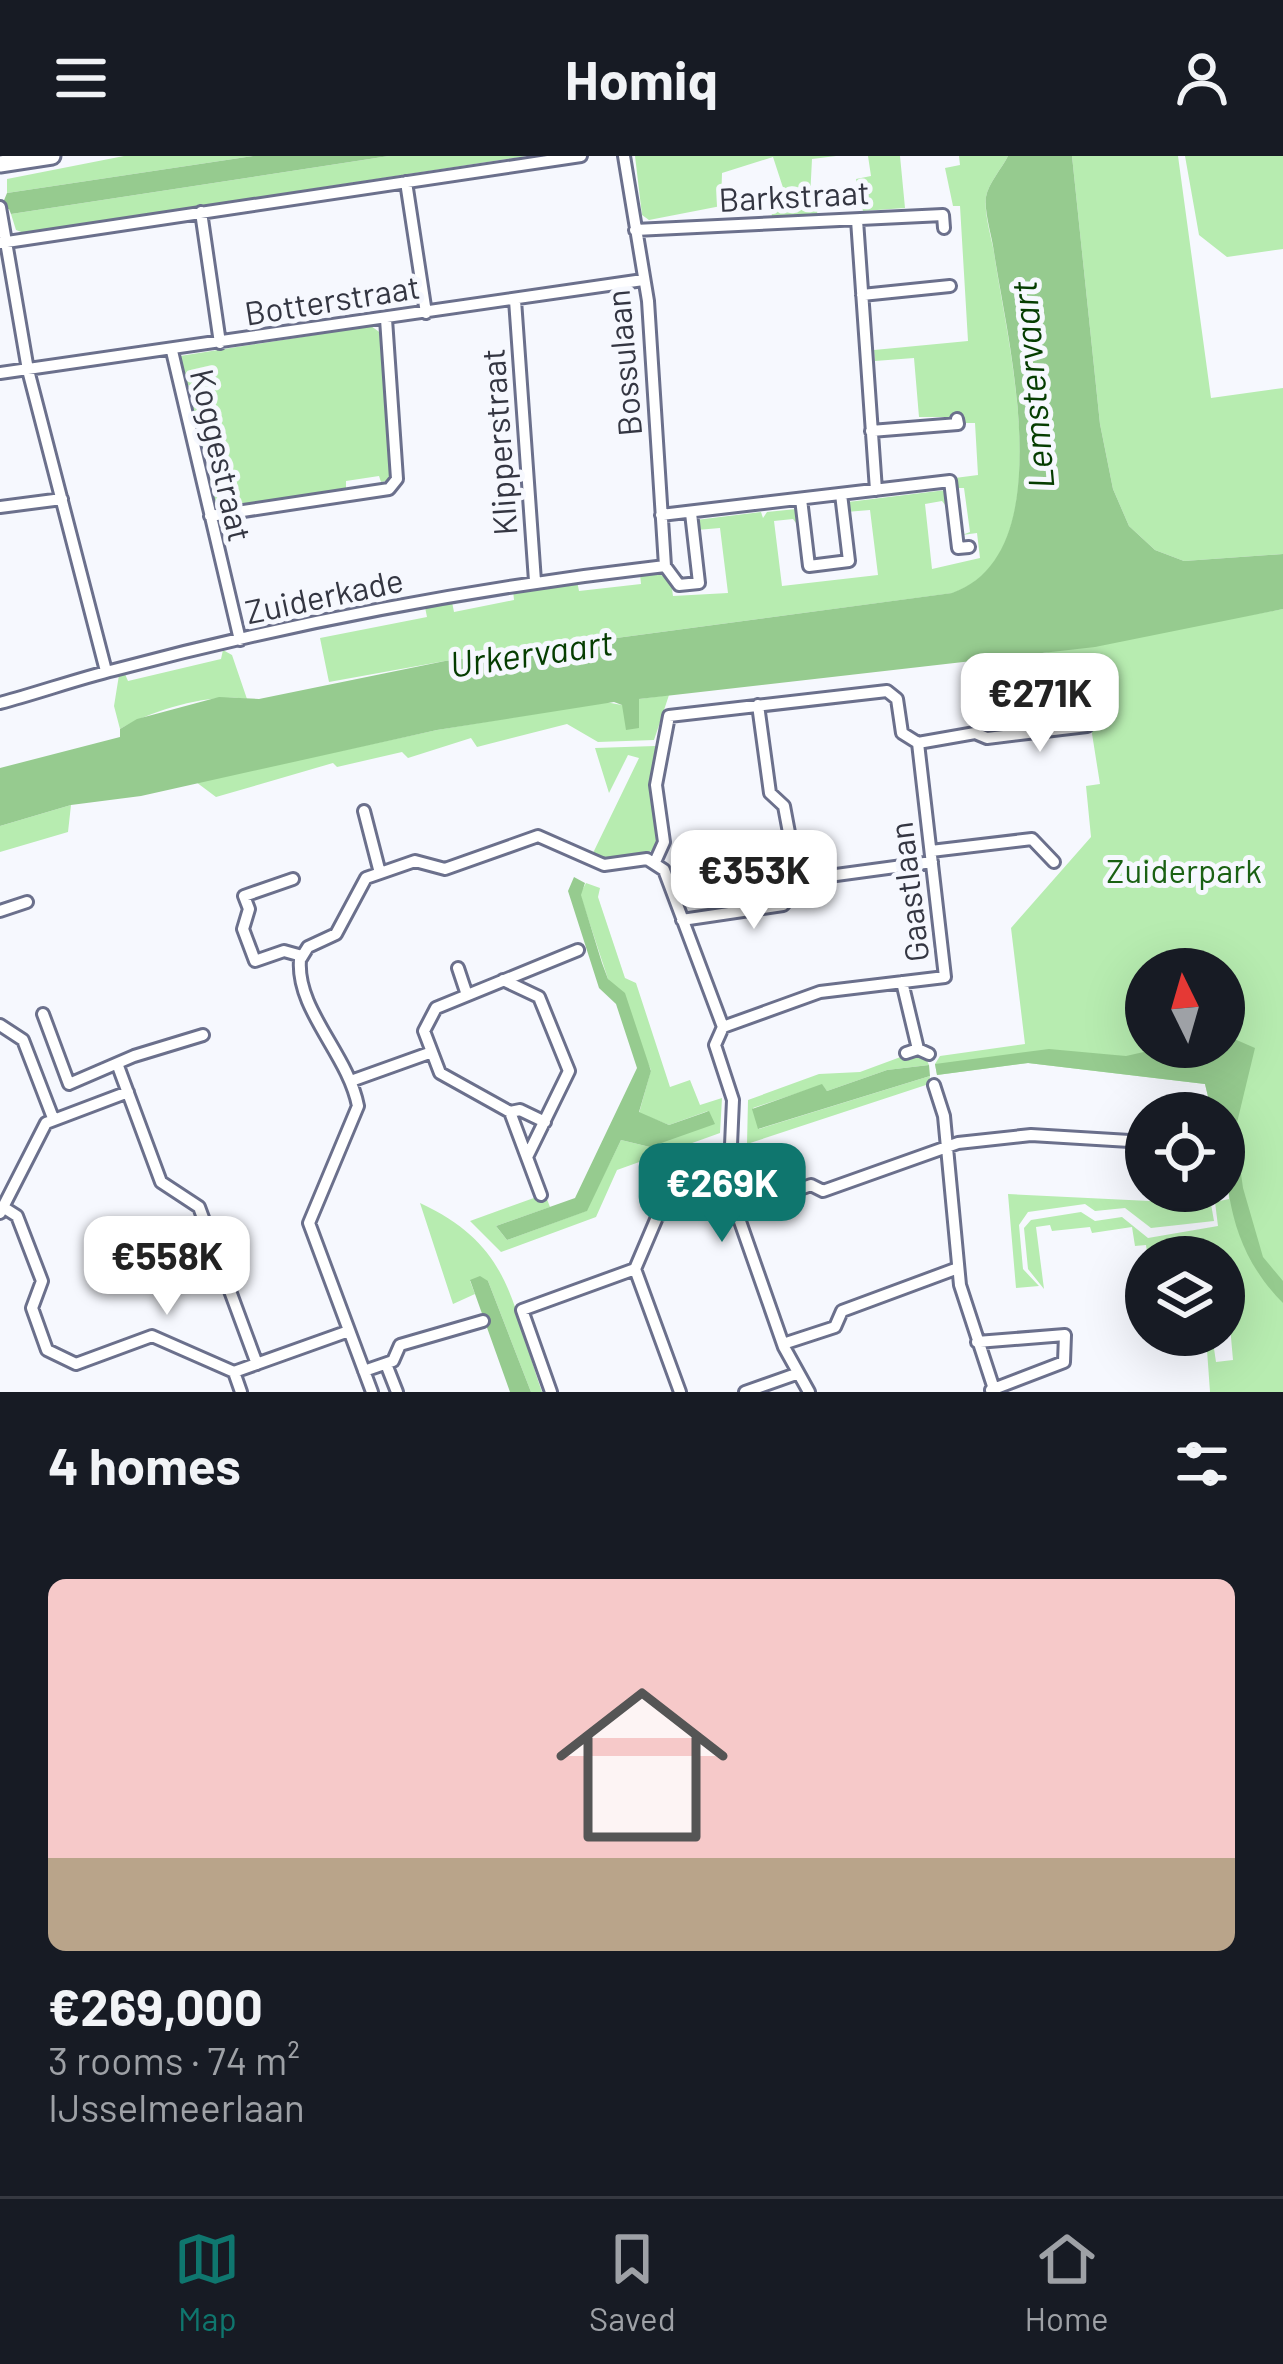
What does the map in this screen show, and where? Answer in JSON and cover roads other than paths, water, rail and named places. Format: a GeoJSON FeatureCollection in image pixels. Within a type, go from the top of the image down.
{"type":"FeatureCollection","features":[{"type":"Feature","properties":{"kind":"main road"},"geometry":{"type":"LineString","coordinates":[[0,164],[52,156]]}},
{"type":"Feature","properties":{"kind":"street"},"geometry":{"type":"LineString","coordinates":[[3,242],[581,156]]}},
{"type":"Feature","properties":{"kind":"street","name":"Bossulaan"},"geometry":{"type":"LineString","coordinates":[[624,156],[644,280],[665,566]]}},
{"type":"Feature","properties":{"kind":"street"},"geometry":{"type":"LineString","coordinates":[[406,182],[426,313]]}},
{"type":"Feature","properties":{"kind":"street"},"geometry":{"type":"LineString","coordinates":[[0,209],[28,370],[106,671]]}},
{"type":"Feature","properties":{"kind":"street"},"geometry":{"type":"LineString","coordinates":[[201,212],[220,343]]}},
{"type":"Feature","properties":{"kind":"street","name":"Barkstraat"},"geometry":{"type":"LineString","coordinates":[[635,230],[943,215],[944,227]]}},
{"type":"Feature","properties":{"kind":"street"},"geometry":{"type":"LineString","coordinates":[[856,220],[876,490]]}},
{"type":"Feature","properties":{"kind":"street","name":"Botterstraat"},"geometry":{"type":"LineString","coordinates":[[0,373],[644,280]]}},
{"type":"Feature","properties":{"kind":"street"},"geometry":{"type":"LineString","coordinates":[[862,295],[950,286]]}},
{"type":"Feature","properties":{"kind":"street","name":"Klipperstraat"},"geometry":{"type":"LineString","coordinates":[[515,300],[535,581]]}},
{"type":"Feature","properties":{"kind":"street"},"geometry":{"type":"LineString","coordinates":[[210,515],[389,489],[395,482],[386,319]]}},
{"type":"Feature","properties":{"kind":"street","name":"Koggestraat"},"geometry":{"type":"LineString","coordinates":[[172,351],[240,640]]}},
{"type":"Feature","properties":{"kind":"street"},"geometry":{"type":"LineString","coordinates":[[871,430],[958,424],[957,419]]}},
{"type":"Feature","properties":{"kind":"street"},"geometry":{"type":"LineString","coordinates":[[662,515],[950,481],[958,548],[970,547]]}},
{"type":"Feature","properties":{"kind":"street"},"geometry":{"type":"LineString","coordinates":[[801,500],[809,566],[849,561],[841,494]]}},
{"type":"Feature","properties":{"kind":"street"},"geometry":{"type":"LineString","coordinates":[[0,506],[62,499]]}},
{"type":"Feature","properties":{"kind":"street","name":"Zuiderkade"},"geometry":{"type":"LineString","coordinates":[[0,703],[106,671],[240,640],[535,581],[665,566],[679,585],[699,583],[691,512]]}},
{"type":"Feature","properties":{"kind":"street"},"geometry":{"type":"LineString","coordinates":[[655,862],[663,846],[656,785],[669,716],[887,691],[897,699],[902,733],[918,743],[975,733],[987,738],[1087,726]]}},
{"type":"Feature","properties":{"kind":"street"},"geometry":{"type":"LineString","coordinates":[[758,705],[770,793],[784,806],[791,866],[799,886]]}},
{"type":"Feature","properties":{"kind":"street","name":"Gaastlaan"},"geometry":{"type":"LineString","coordinates":[[723,1027],[820,992],[945,977],[918,743]]}},
{"type":"Feature","properties":{"kind":"street"},"geometry":{"type":"LineString","coordinates":[[364,811],[380,873]]}},
{"type":"Feature","properties":{"kind":"street"},"geometry":{"type":"LineString","coordinates":[[372,1392],[346,1332],[309,1217],[356,1116],[351,1081],[336,1044],[316,1019],[299,970],[302,956],[336,934],[361,883],[380,873],[415,861],[445,869],[537,836],[604,866],[655,862],[664,870],[723,1027],[716,1045],[734,1100],[729,1190],[735,1212],[783,1344],[809,1392]]}},
{"type":"Feature","properties":{"kind":"street"},"geometry":{"type":"LineString","coordinates":[[682,920],[783,905],[799,886],[814,878],[1032,838],[1054,862]]}},
{"type":"Feature","properties":{"kind":"street"},"geometry":{"type":"LineString","coordinates":[[293,879],[244,896],[249,909],[244,929],[255,961],[286,950],[302,956]]}},
{"type":"Feature","properties":{"kind":"street"},"geometry":{"type":"LineString","coordinates":[[0,911],[26,902]]}},
{"type":"Feature","properties":{"kind":"street"},"geometry":{"type":"LineString","coordinates":[[541,1195],[510,1112],[440,1073],[424,1031],[436,1008],[578,950]]}},
{"type":"Feature","properties":{"kind":"street"},"geometry":{"type":"LineString","coordinates":[[458,968],[467,995]]}},
{"type":"Feature","properties":{"kind":"street"},"geometry":{"type":"LineString","coordinates":[[503,980],[539,997],[568,1071],[527,1157]]}},
{"type":"Feature","properties":{"kind":"street"},"geometry":{"type":"LineString","coordinates":[[902,982],[918,1052]]}},
{"type":"Feature","properties":{"kind":"street"},"geometry":{"type":"LineString","coordinates":[[44,1015],[68,1084],[134,1056],[203,1035]]}},
{"type":"Feature","properties":{"kind":"street"},"geometry":{"type":"LineString","coordinates":[[0,1025],[23,1040],[52,1118]]}},
{"type":"Feature","properties":{"kind":"street"},"geometry":{"type":"LineString","coordinates":[[351,1081],[432,1052]]}},
{"type":"Feature","properties":{"kind":"street"},"geometry":{"type":"LineString","coordinates":[[118,1066],[162,1184],[200,1208],[257,1364]]}},
{"type":"Feature","properties":{"kind":"street"},"geometry":{"type":"LineString","coordinates":[[934,1085],[944,1116],[958,1268],[977,1342],[991,1390],[1064,1362],[1065,1336],[977,1342]]}},
{"type":"Feature","properties":{"kind":"street"},"geometry":{"type":"LineString","coordinates":[[128,1092],[52,1118],[3,1211],[16,1216],[42,1281],[32,1308],[47,1350],[76,1364],[152,1336],[234,1372],[346,1332]]}},
{"type":"Feature","properties":{"kind":"street"},"geometry":{"type":"LineString","coordinates":[[510,1112],[520,1110],[545,1122]]}},
{"type":"Feature","properties":{"kind":"street"},"geometry":{"type":"LineString","coordinates":[[735,1212],[811,1185],[824,1190],[944,1146],[1031,1135],[1125,1141]]}},
{"type":"Feature","properties":{"kind":"street"},"geometry":{"type":"LineString","coordinates":[[680,1392],[635,1269],[658,1215],[729,1190]]}},
{"type":"Feature","properties":{"kind":"street"},"geometry":{"type":"LineString","coordinates":[[783,1344],[835,1327],[842,1311],[958,1268]]}},
{"type":"Feature","properties":{"kind":"street"},"geometry":{"type":"LineString","coordinates":[[551,1392],[522,1310],[635,1269]]}},
{"type":"Feature","properties":{"kind":"street"},"geometry":{"type":"LineString","coordinates":[[364,1371],[386,1364],[400,1345],[483,1321]]}},
{"type":"Feature","properties":{"kind":"street"},"geometry":{"type":"LineString","coordinates":[[386,1364],[397,1392]]}},
{"type":"Feature","properties":{"kind":"street"},"geometry":{"type":"LineString","coordinates":[[234,1372],[241,1392]]}},
{"type":"Feature","properties":{"kind":"street"},"geometry":{"type":"LineString","coordinates":[[746,1392],[796,1374]]}},
{"type":"Feature","properties":{"kind":"water"},"geometry":{"type":"Polygon","coordinates":[[[253,156],[389,156],[11,214],[9,209],[0,210],[7,193],[253,156]]]}},
{"type":"Feature","properties":{"kind":"water"},"geometry":{"type":"Polygon","coordinates":[[[1008,156],[1072,156],[1100,424],[1113,489],[1129,526],[1155,550],[1184,561],[1283,554],[1283,609],[1095,647],[639,699],[639,728],[626,730],[622,705],[614,702],[437,730],[141,796],[71,805],[0,826],[0,768],[120,737],[120,729],[137,719],[219,697],[259,699],[445,661],[952,593],[986,571],[1007,536],[1017,491],[1020,441],[1009,337],[986,203],[989,187],[1008,156]]]}},
{"type":"Feature","properties":{"kind":"water"},"geometry":{"type":"Polygon","coordinates":[[[574,877],[585,883],[581,895],[602,963],[608,979],[625,993],[651,1071],[639,1112],[669,1125],[709,1111],[715,1124],[650,1147],[621,1140],[587,1211],[507,1240],[496,1226],[575,1198],[637,1068],[616,1004],[599,988],[568,891],[574,877]]]}},
{"type":"Feature","properties":{"kind":"water"},"geometry":{"type":"Polygon","coordinates":[[[1245,1044],[1255,1048],[1244,1092],[1207,1092],[1205,1084],[1028,1063],[937,1075],[935,1064],[1049,1049],[1125,1056],[1125,1068],[1245,1068],[1245,1044]]]}},
{"type":"Feature","properties":{"kind":"water"},"geometry":{"type":"Polygon","coordinates":[[[929,1065],[930,1076],[758,1129],[752,1109],[822,1084],[827,1091],[887,1070],[929,1065]]]}},
{"type":"Feature","properties":{"kind":"water"},"geometry":{"type":"Polygon","coordinates":[[[1245,1195],[1263,1257],[1283,1281],[1283,1303],[1251,1261],[1233,1215],[1245,1212],[1245,1195]]]}},
{"type":"Feature","properties":{"kind":"water"},"geometry":{"type":"Polygon","coordinates":[[[480,1276],[488,1281],[531,1392],[510,1392],[470,1280],[480,1276]]]}},
{"type":"Feature","properties":{"kind":"water label","name":"Lemstervaart"},"geometry":{"type":"Point","coordinates":[1031,385]}},
{"type":"Feature","properties":{"kind":"water label","name":"Urkervaart"},"geometry":{"type":"Point","coordinates":[531,652]}},
{"type":"Feature","properties":{"kind":"park label","name":"Zuiderpark"},"geometry":{"type":"Point","coordinates":[1184,870]}}]}
